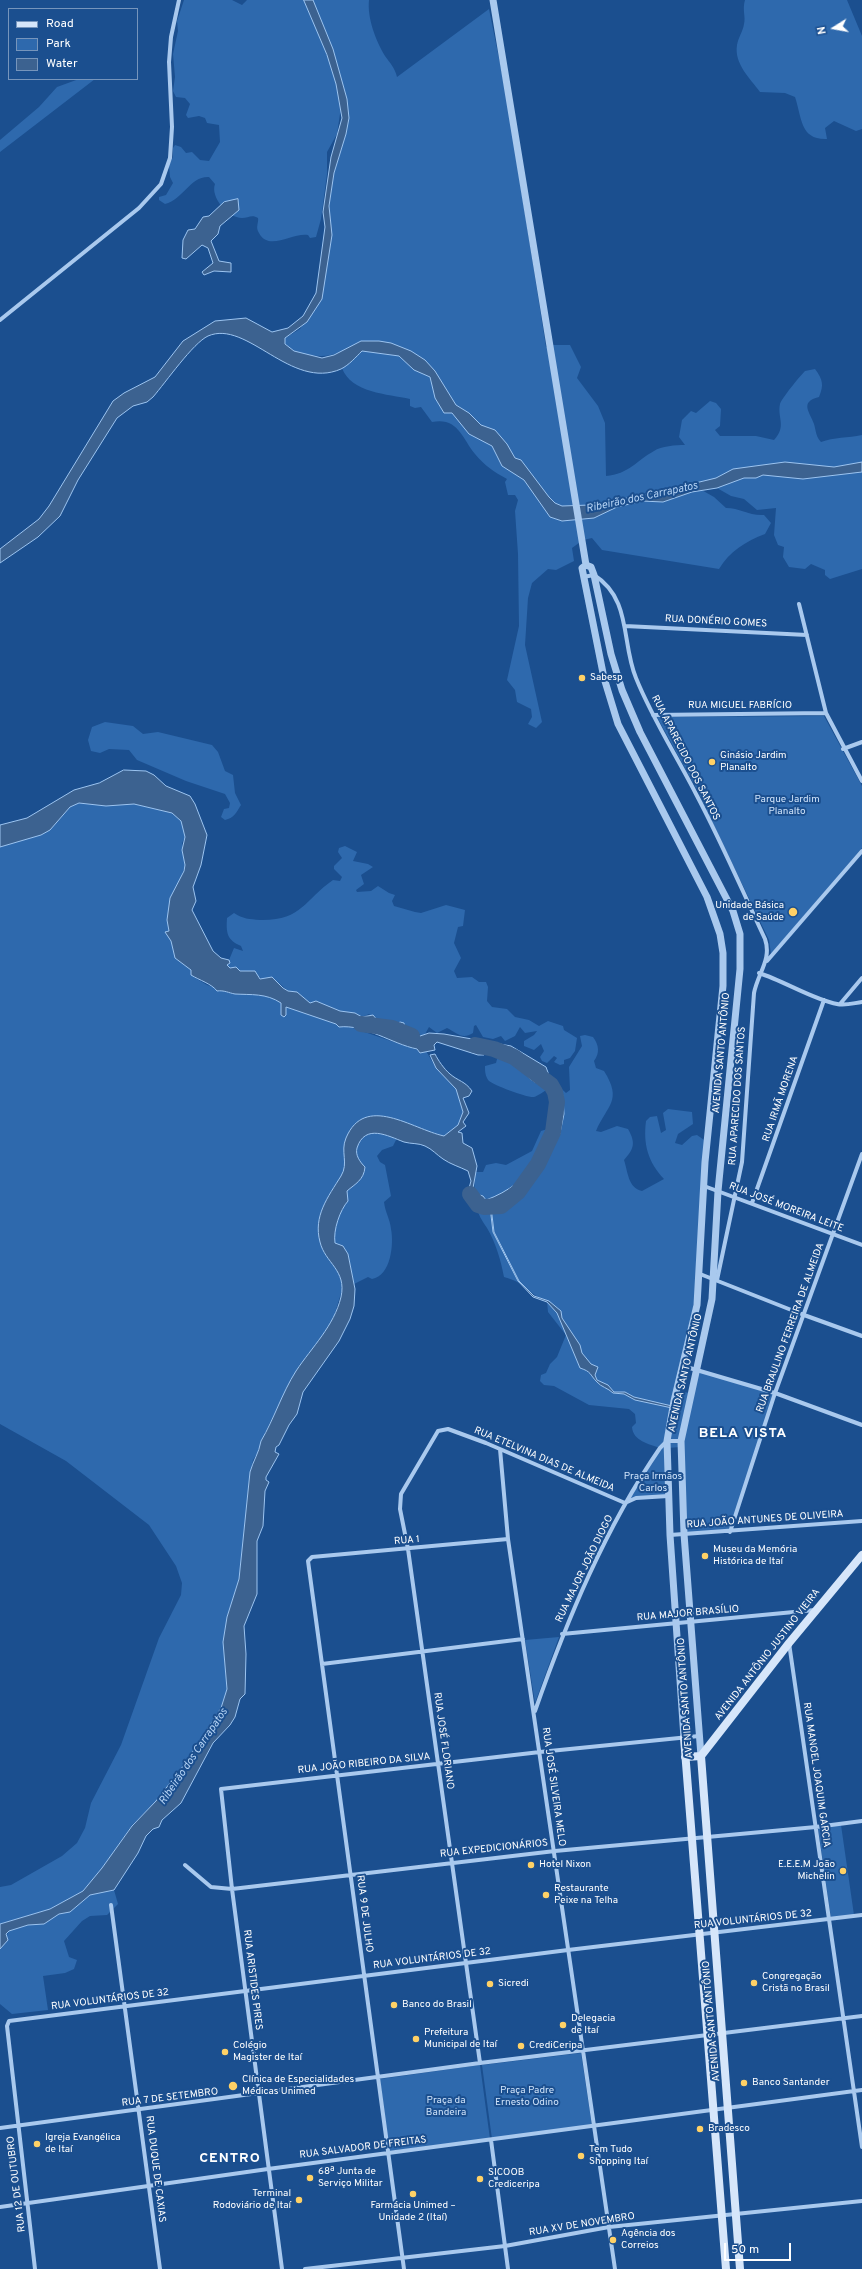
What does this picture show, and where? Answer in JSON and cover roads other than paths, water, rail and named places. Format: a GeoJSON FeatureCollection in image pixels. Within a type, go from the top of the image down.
{"type":"FeatureCollection","features":[{"type":"Feature","properties":{"kind":"main road","name":"AVENIDA ANTÔNIO JUSTINO VIEIRA"},"geometry":{"type":"LineString","coordinates":[[701,1756],[815,1610],[862,1555]]}},
{"type":"Feature","properties":{"kind":"main road","name":"AVENIDA SANTO ANTÔNIO"},"geometry":{"type":"LineString","coordinates":[[684,1738],[726,2269]]}},
{"type":"Feature","properties":{"kind":"main road","name":"AVENIDA SANTO ANTÔNIO"},"geometry":{"type":"LineString","coordinates":[[701,1756],[740,2269]]}},
{"type":"Feature","properties":{"kind":"main road"},"geometry":{"type":"LineString","coordinates":[[685,1757],[701,1756]]}},
{"type":"Feature","properties":{"kind":"street"},"geometry":{"type":"LineString","coordinates":[[0,320],[139,208],[161,184],[170,158],[172,127],[168,62],[172,29],[179,0]]}},
{"type":"Feature","properties":{"kind":"street","name":"AVENIDA SANTO ANTÔNIO"},"geometry":{"type":"LineString","coordinates":[[493,0],[586,565]]}},
{"type":"Feature","properties":{"kind":"street","name":"AVENIDA SANTO ANTÔNIO"},"geometry":{"type":"LineString","coordinates":[[586,565],[591,567],[594,575],[612,654],[630,711],[690,832],[733,911],[740,934],[740,969],[718,1191],[715,1280],[710,1312],[681,1441],[684,1534],[701,1756]]}},
{"type":"Feature","properties":{"kind":"street","name":"AVENIDA SANTO ANTÔNIO"},"geometry":{"type":"LineString","coordinates":[[586,565],[582,568],[582,578],[604,678],[618,724],[707,897],[720,934],[723,954],[723,986],[704,1186],[697,1305],[672,1407],[667,1441],[668,1496],[675,1623],[684,1738]]}},
{"type":"Feature","properties":{"kind":"street"},"geometry":{"type":"LineString","coordinates":[[582,578],[594,575]]}},
{"type":"Feature","properties":{"kind":"street","name":"RUA APARECIDO DOS SANTOS"},"geometry":{"type":"LineString","coordinates":[[594,575],[609,586],[614,593],[625,626],[635,677],[697,794],[765,939],[768,950],[767,961]]}},
{"type":"Feature","properties":{"kind":"street"},"geometry":{"type":"LineString","coordinates":[[799,604],[826,713],[862,781]]}},
{"type":"Feature","properties":{"kind":"street","name":"RUA DONÉRIO GOMES"},"geometry":{"type":"LineString","coordinates":[[625,626],[807,635]]}},
{"type":"Feature","properties":{"kind":"street","name":"RUA MIGUEL FABRÍCIO"},"geometry":{"type":"LineString","coordinates":[[654,715],[826,713]]}},
{"type":"Feature","properties":{"kind":"street"},"geometry":{"type":"LineString","coordinates":[[844,749],[862,742]]}},
{"type":"Feature","properties":{"kind":"street","name":"RUA APARECIDO DOS SANTOS"},"geometry":{"type":"LineString","coordinates":[[715,1280],[734,1196],[740,1179],[752,1006],[760,973],[767,961],[862,851]]}},
{"type":"Feature","properties":{"kind":"street"},"geometry":{"type":"LineString","coordinates":[[760,973],[839,1005],[862,1002]]}},
{"type":"Feature","properties":{"kind":"street"},"geometry":{"type":"LineString","coordinates":[[839,1005],[862,978]]}},
{"type":"Feature","properties":{"kind":"street","name":"RUA IRMÃ MORENA"},"geometry":{"type":"LineString","coordinates":[[752,1203],[824,1000]]}},
{"type":"Feature","properties":{"kind":"street","name":"RUA BRAULINO FERREIRA DE ALMEIDA"},"geometry":{"type":"LineString","coordinates":[[730,1532],[775,1393],[862,1154]]}},
{"type":"Feature","properties":{"kind":"street","name":"RUA JOSÉ MOREIRA LEITE"},"geometry":{"type":"LineString","coordinates":[[704,1186],[862,1245]]}},
{"type":"Feature","properties":{"kind":"street"},"geometry":{"type":"LineString","coordinates":[[700,1274],[862,1336]]}},
{"type":"Feature","properties":{"kind":"street"},"geometry":{"type":"LineString","coordinates":[[683,1366],[775,1393],[862,1425]]}},
{"type":"Feature","properties":{"kind":"street","name":"RUA ETELVINA DIAS DE ALMEIDA"},"geometry":{"type":"LineString","coordinates":[[438,1430],[448,1429],[500,1449],[625,1503]]}},
{"type":"Feature","properties":{"kind":"street","name":"RUA JOSÉ FLORIANO"},"geometry":{"type":"LineString","coordinates":[[438,1430],[401,1494],[400,1509],[408,1549],[480,2063]]}},
{"type":"Feature","properties":{"kind":"street"},"geometry":{"type":"LineString","coordinates":[[667,1441],[681,1441]]}},
{"type":"Feature","properties":{"kind":"street","name":"RUA MAJOR JOÃO DIOGO"},"geometry":{"type":"LineString","coordinates":[[534,1712],[562,1634],[625,1503],[641,1476],[667,1441]]}},
{"type":"Feature","properties":{"kind":"street","name":"RUA JOSÉ SILVEIRA MELO"},"geometry":{"type":"LineString","coordinates":[[500,1449],[508,1539],[555,1851],[615,2269]]}},
{"type":"Feature","properties":{"kind":"street"},"geometry":{"type":"LineString","coordinates":[[625,1503],[636,1498],[668,1496]]}},
{"type":"Feature","properties":{"kind":"street","name":"RUA JOÃO ANTUNES DE OLIVEIRA"},"geometry":{"type":"LineString","coordinates":[[670,1535],[730,1532],[862,1521]]}},
{"type":"Feature","properties":{"kind":"street","name":"RUA 1"},"geometry":{"type":"LineString","coordinates":[[308,1561],[312,1558],[508,1539]]}},
{"type":"Feature","properties":{"kind":"street","name":"RUA 9 DE JULHO"},"geometry":{"type":"LineString","coordinates":[[308,1561],[404,2269]]}},
{"type":"Feature","properties":{"kind":"street","name":"RUA MAJOR BRASÍLIO"},"geometry":{"type":"LineString","coordinates":[[562,1634],[815,1610]]}},
{"type":"Feature","properties":{"kind":"street"},"geometry":{"type":"LineString","coordinates":[[322,1664],[422,1650],[523,1639]]}},
{"type":"Feature","properties":{"kind":"street","name":"RUA MANOEL JOAQUIM GARCIA"},"geometry":{"type":"LineString","coordinates":[[789,1643],[862,2147]]}},
{"type":"Feature","properties":{"kind":"street","name":"RUA JOÃO RIBEIRO DA SILVA"},"geometry":{"type":"LineString","coordinates":[[221,1789],[540,1752],[699,1736]]}},
{"type":"Feature","properties":{"kind":"street","name":"RUA ARISTIDES PIRES"},"geometry":{"type":"LineString","coordinates":[[221,1789],[258,2094],[282,2269]]}},
{"type":"Feature","properties":{"kind":"street","name":"RUA EXPEDICIONÁRIOS"},"geometry":{"type":"LineString","coordinates":[[185,1864],[211,1887],[232,1889],[452,1862],[816,1827],[862,1821]]}},
{"type":"Feature","properties":{"kind":"street","name":"RUA DUQUE DE CAXIAS"},"geometry":{"type":"LineString","coordinates":[[112,1905],[160,2269]]}},
{"type":"Feature","properties":{"kind":"street","name":"RUA VOLUNTÁRIOS DE 32"},"geometry":{"type":"LineString","coordinates":[[6,2026],[12,2020],[125,2005],[862,1915]]}},
{"type":"Feature","properties":{"kind":"street","name":"RUA 7 DE SETEMBRO"},"geometry":{"type":"LineString","coordinates":[[0,2128],[480,2063],[723,2035],[862,2016]]}},
{"type":"Feature","properties":{"kind":"street","name":"RUA 12 DE OUTUBRO"},"geometry":{"type":"LineString","coordinates":[[6,2026],[35,2269]]}},
{"type":"Feature","properties":{"kind":"street","name":"RUA SALVADOR DE FREITAS"},"geometry":{"type":"LineString","coordinates":[[0,2207],[268,2169],[594,2127],[862,2090]]}},
{"type":"Feature","properties":{"kind":"street"},"geometry":{"type":"LineString","coordinates":[[491,2140],[508,2269]]}},
{"type":"Feature","properties":{"kind":"street","name":"RUA XV DE NOVEMBRO"},"geometry":{"type":"LineString","coordinates":[[305,2269],[505,2246],[609,2227],[862,2201]]}},
{"type":"Feature","properties":{"kind":"water"},"geometry":{"type":"Polygon","coordinates":[[[304,0],[313,0],[333,49],[347,99],[349,118],[346,134],[334,173],[329,206],[332,235],[322,299],[307,322],[285,338],[285,344],[294,351],[322,358],[334,355],[361,341],[391,343],[411,351],[425,360],[435,371],[456,405],[469,413],[481,425],[495,430],[507,444],[515,458],[521,460],[549,497],[555,503],[562,506],[590,505],[654,493],[716,478],[733,469],[785,462],[834,467],[862,462],[862,472],[803,479],[763,475],[756,478],[744,478],[717,488],[692,492],[663,502],[642,501],[617,507],[594,518],[562,521],[550,517],[524,480],[502,466],[492,446],[469,434],[452,413],[444,413],[435,398],[430,377],[414,370],[399,356],[362,351],[350,363],[341,369],[323,373],[305,371],[287,364],[238,337],[223,333],[208,336],[202,340],[187,354],[153,397],[147,402],[133,406],[117,418],[78,480],[60,516],[38,537],[0,563],[0,549],[39,519],[49,506],[113,401],[124,393],[155,377],[183,341],[215,321],[246,318],[272,332],[288,328],[303,316],[316,293],[325,227],[323,212],[331,157],[342,118],[336,84],[327,55],[304,0]]]}},
{"type":"Feature","properties":{"kind":"water"},"geometry":{"type":"Polygon","coordinates":[[[238,199],[239,210],[220,226],[218,234],[211,241],[219,261],[231,263],[231,272],[214,271],[204,275],[202,272],[213,263],[208,248],[202,245],[186,259],[182,258],[183,240],[188,230],[195,229],[203,217],[209,216],[224,202],[238,199]]]}},
{"type":"Feature","properties":{"kind":"water"},"geometry":{"type":"Polygon","coordinates":[[[124,770],[146,771],[154,775],[166,786],[190,796],[195,804],[207,835],[201,865],[193,887],[196,901],[192,910],[213,951],[221,958],[229,960],[230,963],[227,965],[230,968],[236,967],[240,971],[255,971],[260,979],[272,977],[283,988],[288,991],[297,992],[310,1003],[316,1001],[340,1011],[355,1013],[362,1017],[373,1015],[378,1021],[383,1021],[384,1030],[386,1031],[400,1022],[404,1023],[405,1030],[420,1036],[429,1033],[444,1034],[511,1046],[546,1067],[550,1078],[561,1089],[563,1097],[564,1114],[560,1133],[550,1154],[537,1171],[521,1197],[501,1206],[491,1207],[494,1232],[519,1281],[534,1296],[549,1301],[561,1311],[562,1318],[580,1345],[582,1353],[591,1364],[598,1367],[595,1375],[597,1380],[608,1385],[614,1392],[625,1392],[634,1397],[672,1406],[672,1408],[635,1400],[624,1394],[613,1393],[599,1384],[589,1372],[580,1368],[557,1313],[547,1302],[533,1297],[518,1281],[493,1232],[490,1207],[473,1204],[466,1199],[471,1181],[468,1171],[446,1161],[423,1145],[404,1142],[378,1133],[365,1136],[357,1148],[358,1158],[365,1167],[363,1175],[359,1181],[347,1191],[348,1201],[342,1210],[335,1232],[335,1243],[343,1246],[348,1254],[355,1289],[354,1306],[350,1319],[339,1341],[303,1392],[297,1414],[289,1425],[279,1445],[276,1447],[275,1452],[279,1454],[266,1477],[266,1480],[269,1482],[265,1491],[263,1526],[257,1541],[257,1594],[244,1626],[246,1654],[245,1694],[240,1699],[235,1717],[230,1725],[213,1743],[181,1803],[162,1820],[159,1827],[153,1829],[146,1836],[138,1853],[114,1890],[90,1895],[70,1912],[59,1914],[44,1924],[28,1925],[9,1931],[6,1934],[8,1940],[0,1949],[0,1924],[50,1909],[83,1891],[102,1868],[132,1826],[156,1801],[184,1765],[221,1708],[227,1689],[223,1642],[227,1617],[239,1579],[250,1472],[261,1441],[286,1388],[296,1371],[328,1327],[338,1308],[341,1297],[341,1280],[335,1267],[326,1256],[320,1242],[318,1224],[323,1207],[343,1171],[345,1162],[344,1143],[354,1125],[365,1118],[377,1116],[404,1122],[444,1136],[458,1125],[463,1112],[456,1089],[436,1068],[430,1055],[435,1054],[448,1072],[467,1085],[472,1091],[469,1096],[463,1098],[469,1113],[463,1122],[466,1126],[458,1132],[462,1133],[463,1143],[472,1148],[477,1166],[473,1188],[476,1194],[483,1196],[486,1200],[502,1193],[516,1183],[529,1172],[540,1159],[554,1128],[556,1110],[555,1092],[541,1086],[528,1077],[513,1057],[503,1051],[489,1049],[484,1055],[478,1055],[437,1042],[434,1045],[435,1050],[420,1053],[417,1049],[369,1031],[359,1028],[339,1027],[336,1024],[286,1007],[286,1015],[284,1017],[281,1015],[281,1003],[275,1000],[258,995],[235,994],[217,991],[209,984],[191,975],[191,970],[175,958],[171,941],[165,932],[169,931],[167,920],[170,898],[184,871],[185,865],[182,850],[185,837],[181,821],[172,813],[134,804],[106,806],[79,803],[70,807],[50,830],[41,835],[0,847],[0,825],[27,818],[74,790],[99,783],[124,770]]]}},
{"type":"Feature","properties":{"kind":"waterway","name":"Ribeirão dos Carrapatos"},"geometry":{"type":"LineString","coordinates":[[361,1024],[392,1028],[412,1036]]}},
{"type":"Feature","properties":{"kind":"waterway","name":"Ribeirão dos Carrapatos"},"geometry":{"type":"LineString","coordinates":[[470,1194],[478,1205],[484,1207],[501,1206],[518,1192],[538,1164],[553,1132],[557,1102],[555,1092],[551,1085],[514,1057],[494,1049],[475,1045]]}},
{"type":"Feature","properties":{"kind":"place","name":"Sabesp"},"geometry":{"type":"Point","coordinates":[582,678]}},
{"type":"Feature","properties":{"kind":"place","name":"Ginásio Jardim Planalto"},"geometry":{"type":"Point","coordinates":[712,762]}},
{"type":"Feature","properties":{"kind":"place","name":"Unidade Básica de Saúde"},"geometry":{"type":"Point","coordinates":[793,912]}},
{"type":"Feature","properties":{"kind":"place","name":"Museu da Memória Histórica de Itaí"},"geometry":{"type":"Point","coordinates":[705,1556]}},
{"type":"Feature","properties":{"kind":"place","name":"Hotel Nixon"},"geometry":{"type":"Point","coordinates":[531,1865]}},
{"type":"Feature","properties":{"kind":"place","name":"E.E.E.M João Michelin"},"geometry":{"type":"Point","coordinates":[843,1871]}},
{"type":"Feature","properties":{"kind":"place","name":"Restaurante Peixe na Telha"},"geometry":{"type":"Point","coordinates":[546,1895]}},
{"type":"Feature","properties":{"kind":"place","name":"Congregação Cristã no Brasil"},"geometry":{"type":"Point","coordinates":[754,1983]}},
{"type":"Feature","properties":{"kind":"place","name":"Sicredi"},"geometry":{"type":"Point","coordinates":[490,1984]}},
{"type":"Feature","properties":{"kind":"place","name":"Banco do Brasil"},"geometry":{"type":"Point","coordinates":[394,2005]}},
{"type":"Feature","properties":{"kind":"place","name":"Delegacia de Itaí"},"geometry":{"type":"Point","coordinates":[563,2025]}},
{"type":"Feature","properties":{"kind":"place","name":"Prefeitura Municipal de Itaí"},"geometry":{"type":"Point","coordinates":[416,2039]}},
{"type":"Feature","properties":{"kind":"place","name":"CrediCeripa"},"geometry":{"type":"Point","coordinates":[521,2046]}},
{"type":"Feature","properties":{"kind":"place","name":"Colégio Magister de Itaí"},"geometry":{"type":"Point","coordinates":[225,2052]}},
{"type":"Feature","properties":{"kind":"place","name":"Banco Santander"},"geometry":{"type":"Point","coordinates":[744,2083]}},
{"type":"Feature","properties":{"kind":"place","name":"Clínica de Especialidades Médicas Unimed"},"geometry":{"type":"Point","coordinates":[233,2086]}},
{"type":"Feature","properties":{"kind":"place","name":"Bradesco"},"geometry":{"type":"Point","coordinates":[700,2129]}},
{"type":"Feature","properties":{"kind":"place","name":"Igreja Evangélica de Itaí"},"geometry":{"type":"Point","coordinates":[37,2144]}},
{"type":"Feature","properties":{"kind":"place","name":"Tem Tudo Shopping Itaí"},"geometry":{"type":"Point","coordinates":[581,2156]}},
{"type":"Feature","properties":{"kind":"place","name":"68ª Junta de Serviço Militar"},"geometry":{"type":"Point","coordinates":[310,2178]}},
{"type":"Feature","properties":{"kind":"place","name":"SICOOB Crediceripa"},"geometry":{"type":"Point","coordinates":[480,2179]}},
{"type":"Feature","properties":{"kind":"place","name":"Farmácia Unimed – Unidade 2 (Itaí)"},"geometry":{"type":"Point","coordinates":[413,2194]}},
{"type":"Feature","properties":{"kind":"place","name":"Terminal Rodoviário de Itaí"},"geometry":{"type":"Point","coordinates":[299,2200]}},
{"type":"Feature","properties":{"kind":"place","name":"Agência dos Correios"},"geometry":{"type":"Point","coordinates":[613,2240]}},
{"type":"Feature","properties":{"kind":"district","name":"BELA VISTA"},"geometry":{"type":"Point","coordinates":[743,1434]}},
{"type":"Feature","properties":{"kind":"district","name":"CENTRO"},"geometry":{"type":"Point","coordinates":[230,2159]}},
{"type":"Feature","properties":{"kind":"park label","name":"Parque Jardim Planalto"},"geometry":{"type":"Point","coordinates":[787,806]}},
{"type":"Feature","properties":{"kind":"park label","name":"Praça Irmãos Carlos"},"geometry":{"type":"Point","coordinates":[653,1482]}},
{"type":"Feature","properties":{"kind":"park label","name":"Praça Padre Ernesto Odino"},"geometry":{"type":"Point","coordinates":[527,2096]}},
{"type":"Feature","properties":{"kind":"park label","name":"Praça da Bandeira"},"geometry":{"type":"Point","coordinates":[446,2106]}}]}
